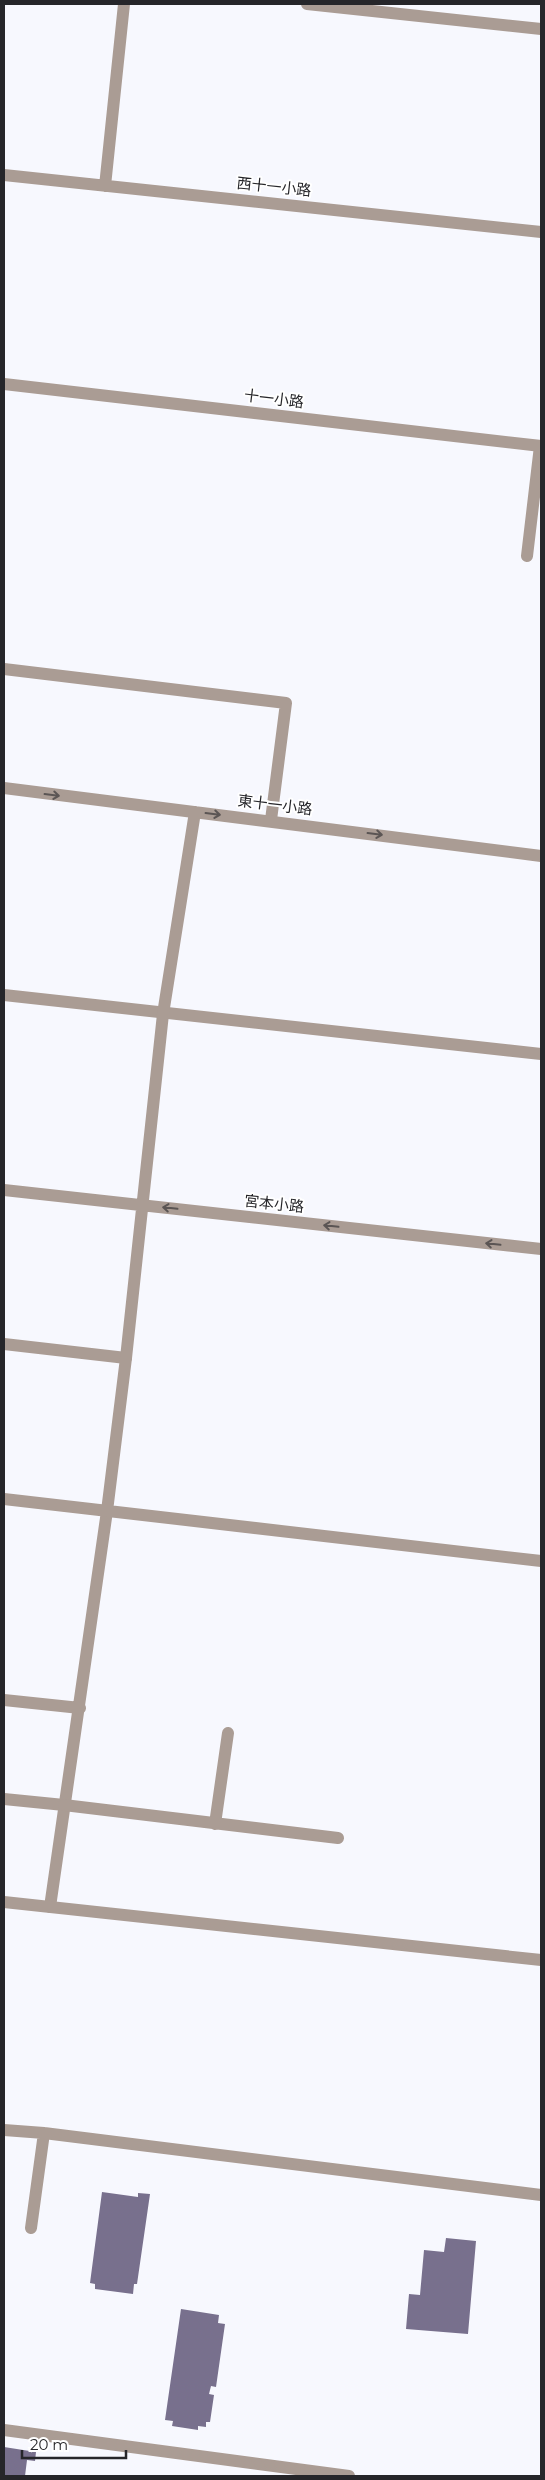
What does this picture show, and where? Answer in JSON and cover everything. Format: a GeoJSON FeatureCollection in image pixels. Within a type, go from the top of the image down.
{"type":"FeatureCollection","features":[{"type":"Feature","properties":{"kind":"street"},"geometry":{"type":"LineString","coordinates":[[105,186],[124,4]]}},
{"type":"Feature","properties":{"kind":"street"},"geometry":{"type":"LineString","coordinates":[[307,4],[541,29]]}},
{"type":"Feature","properties":{"kind":"street","name":"西十一小路"},"geometry":{"type":"LineString","coordinates":[[4,175],[541,232]]}},
{"type":"Feature","properties":{"kind":"street","name":"十一小路"},"geometry":{"type":"LineString","coordinates":[[4,384],[540,446]]}},
{"type":"Feature","properties":{"kind":"street"},"geometry":{"type":"LineString","coordinates":[[527,556],[540,446]]}},
{"type":"Feature","properties":{"kind":"street"},"geometry":{"type":"LineString","coordinates":[[4,669],[286,704],[271,820]]}},
{"type":"Feature","properties":{"kind":"street","name":"東十一小路"},"geometry":{"type":"LineString","coordinates":[[4,788],[271,820],[541,856]]}},
{"type":"Feature","properties":{"kind":"street"},"geometry":{"type":"LineString","coordinates":[[50,1907],[107,1511],[126,1358],[163,1014],[194,812]]}},
{"type":"Feature","properties":{"kind":"street"},"geometry":{"type":"LineString","coordinates":[[4,996],[541,1054]]}},
{"type":"Feature","properties":{"kind":"street","name":"宮本小路"},"geometry":{"type":"LineString","coordinates":[[4,1190],[541,1249]]}},
{"type":"Feature","properties":{"kind":"street"},"geometry":{"type":"LineString","coordinates":[[4,1344],[126,1358]]}},
{"type":"Feature","properties":{"kind":"street"},"geometry":{"type":"LineString","coordinates":[[4,1499],[541,1560]]}},
{"type":"Feature","properties":{"kind":"street"},"geometry":{"type":"LineString","coordinates":[[4,1700],[80,1708]]}},
{"type":"Feature","properties":{"kind":"street"},"geometry":{"type":"LineString","coordinates":[[215,1824],[228,1733]]}},
{"type":"Feature","properties":{"kind":"street"},"geometry":{"type":"LineString","coordinates":[[4,1799],[338,1838]]}},
{"type":"Feature","properties":{"kind":"street"},"geometry":{"type":"LineString","coordinates":[[4,1902],[541,1960]]}},
{"type":"Feature","properties":{"kind":"street"},"geometry":{"type":"LineString","coordinates":[[4,2130],[44,2133],[541,2195]]}},
{"type":"Feature","properties":{"kind":"street"},"geometry":{"type":"LineString","coordinates":[[31,2228],[44,2133]]}},
{"type":"Feature","properties":{"kind":"street"},"geometry":{"type":"LineString","coordinates":[[4,2430],[349,2476]]}},
{"type":"Feature","properties":{"kind":"building"},"geometry":{"type":"Polygon","coordinates":[[[102,2192],[138,2197],[138,2193],[150,2194],[137,2284],[134,2284],[133,2294],[95,2289],[95,2284],[90,2283],[102,2192]]]}},
{"type":"Feature","properties":{"kind":"building"},"geometry":{"type":"Polygon","coordinates":[[[446,2238],[476,2241],[468,2334],[406,2329],[409,2294],[420,2295],[424,2250],[444,2252],[446,2238]]]}},
{"type":"Feature","properties":{"kind":"building"},"geometry":{"type":"Polygon","coordinates":[[[181,2309],[219,2315],[218,2323],[225,2324],[216,2387],[211,2386],[209,2394],[214,2395],[210,2422],[206,2422],[206,2427],[198,2426],[198,2430],[172,2426],[173,2421],[165,2420],[181,2309]]]}},
{"type":"Feature","properties":{"kind":"building"},"geometry":{"type":"Polygon","coordinates":[[[4,2447],[36,2452],[35,2461],[27,2460],[25,2476],[4,2476],[4,2447]]]}}]}
